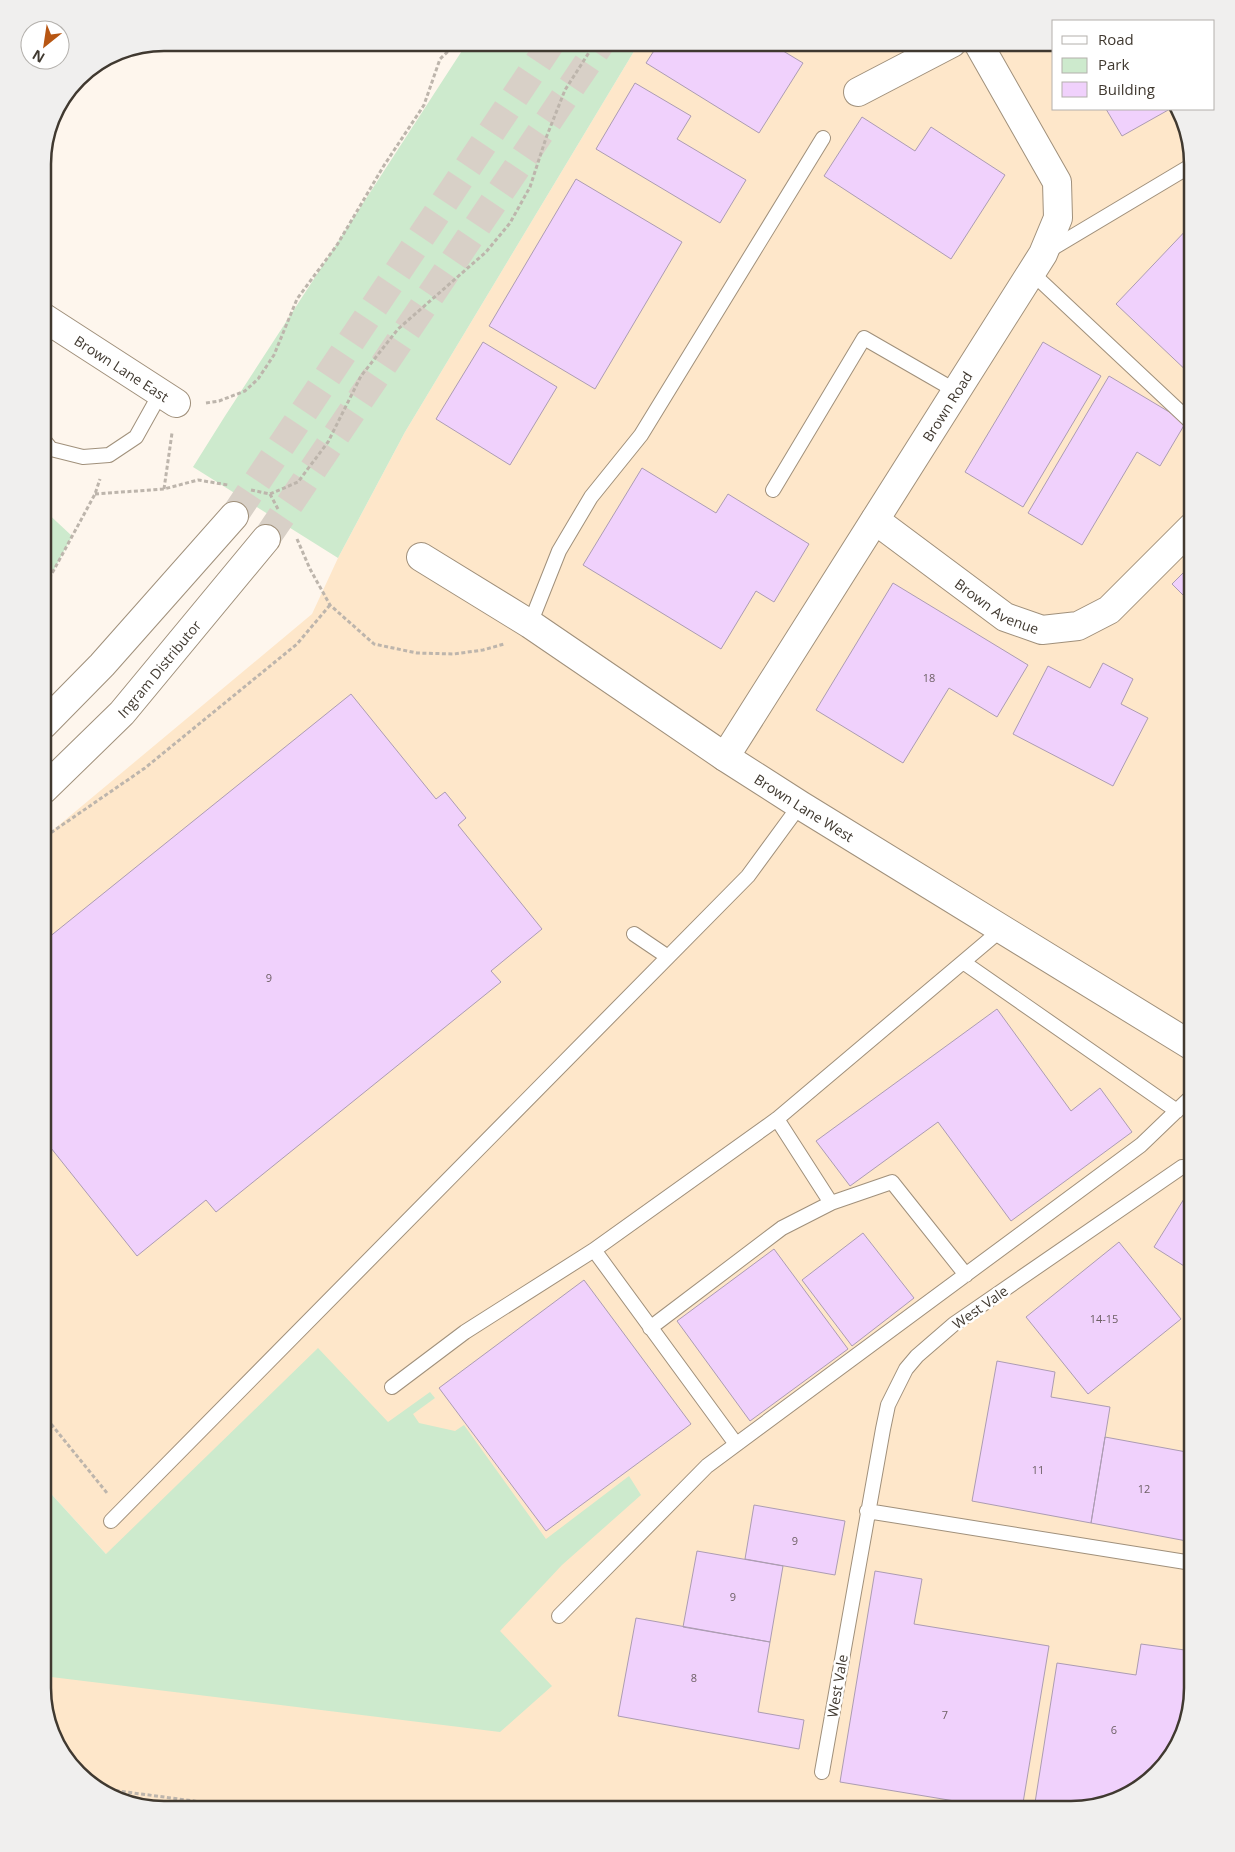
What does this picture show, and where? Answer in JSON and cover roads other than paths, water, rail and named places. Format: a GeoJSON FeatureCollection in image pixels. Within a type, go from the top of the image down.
{"type":"FeatureCollection","features":[{"type":"Feature","properties":{"kind":"main road"},"geometry":{"type":"LineString","coordinates":[[858,92],[937,51]]}},
{"type":"Feature","properties":{"kind":"main road","name":"Brown Road"},"geometry":{"type":"LineString","coordinates":[[725,756],[1037,263],[1058,218],[1057,182],[983,51]]}},
{"type":"Feature","properties":{"kind":"main road","name":"Brown Lane East"},"geometry":{"type":"LineString","coordinates":[[51,322],[168,398]]}},
{"type":"Feature","properties":{"kind":"main road"},"geometry":{"type":"LineString","coordinates":[[51,717],[102,665],[234,516]]}},
{"type":"Feature","properties":{"kind":"main road","name":"Brown Avenue"},"geometry":{"type":"LineString","coordinates":[[875,520],[1005,617],[1042,630],[1078,626],[1109,610],[1184,535]]}},
{"type":"Feature","properties":{"kind":"main road","name":"Ingram Distributor"},"geometry":{"type":"LineString","coordinates":[[51,782],[122,713],[274,529]]}},
{"type":"Feature","properties":{"kind":"main road","name":"Brown Lane West"},"geometry":{"type":"LineString","coordinates":[[422,557],[530,624],[800,805],[1184,1041]]}},
{"type":"Feature","properties":{"kind":"lane"},"geometry":{"type":"LineString","coordinates":[[530,624],[559,551],[591,497],[642,435],[823,138]]}},
{"type":"Feature","properties":{"kind":"lane"},"geometry":{"type":"LineString","coordinates":[[1184,170],[1037,263],[1184,415]]}},
{"type":"Feature","properties":{"kind":"lane"},"geometry":{"type":"LineString","coordinates":[[773,490],[864,338],[956,391]]}},
{"type":"Feature","properties":{"kind":"lane"},"geometry":{"type":"LineString","coordinates":[[51,449],[82,456],[109,455],[136,437],[168,398]]}},
{"type":"Feature","properties":{"kind":"lane"},"geometry":{"type":"LineString","coordinates":[[111,1521],[748,876],[800,805]]}},
{"type":"Feature","properties":{"kind":"lane"},"geometry":{"type":"LineString","coordinates":[[392,1387],[465,1332],[594,1250],[777,1119],[1002,929]]}},
{"type":"Feature","properties":{"kind":"lane"},"geometry":{"type":"LineString","coordinates":[[634,934],[668,957]]}},
{"type":"Feature","properties":{"kind":"lane"},"geometry":{"type":"LineString","coordinates":[[963,962],[1177,1111]]}},
{"type":"Feature","properties":{"kind":"lane"},"geometry":{"type":"LineString","coordinates":[[559,1616],[707,1466],[1141,1145],[1184,1104]]}},
{"type":"Feature","properties":{"kind":"lane"},"geometry":{"type":"LineString","coordinates":[[777,1119],[830,1202]]}},
{"type":"Feature","properties":{"kind":"lane","name":"West Vale"},"geometry":{"type":"LineString","coordinates":[[822,1772],[867,1511],[888,1405],[906,1369],[917,1356],[954,1324],[1182,1167]]}},
{"type":"Feature","properties":{"kind":"lane"},"geometry":{"type":"LineString","coordinates":[[650,1328],[782,1228],[830,1202],[892,1182],[966,1275]]}},
{"type":"Feature","properties":{"kind":"lane"},"geometry":{"type":"LineString","coordinates":[[594,1250],[736,1444]]}},
{"type":"Feature","properties":{"kind":"lane"},"geometry":{"type":"LineString","coordinates":[[867,1511],[1184,1562]]}},
{"type":"Feature","properties":{"kind":"tunnel"},"geometry":{"type":"LineString","coordinates":[[234,516],[546,51]]}},
{"type":"Feature","properties":{"kind":"tunnel"},"geometry":{"type":"LineString","coordinates":[[266,539],[596,51]]}}]}
